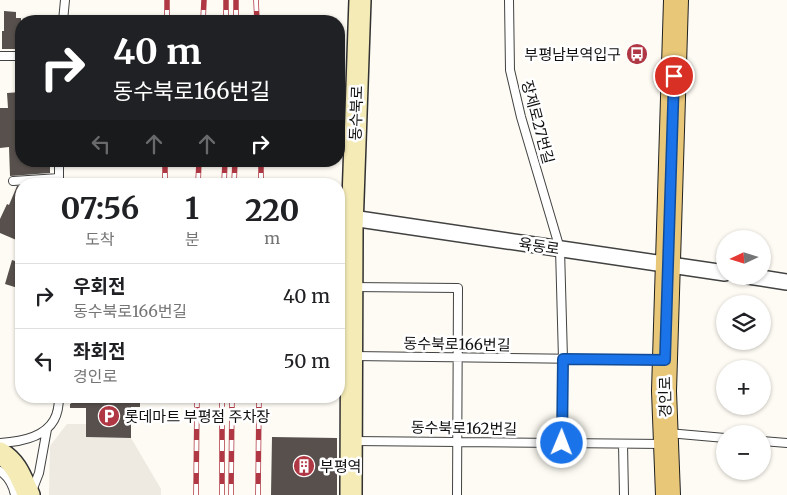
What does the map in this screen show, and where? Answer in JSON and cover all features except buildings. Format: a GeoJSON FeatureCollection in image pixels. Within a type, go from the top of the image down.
{"type":"FeatureCollection","features":[{"type":"Feature","properties":{"kind":"main road","name":"경인로"},"geometry":{"type":"LineString","coordinates":[[668,495],[664,391],[676,0]]}},
{"type":"Feature","properties":{"kind":"street","name":"동수북로"},"geometry":{"type":"LineString","coordinates":[[351,495],[352,218],[360,0]]}},
{"type":"Feature","properties":{"kind":"street","name":"육동로"},"geometry":{"type":"LineString","coordinates":[[352,218],[716,272]]}},
{"type":"Feature","properties":{"kind":"street"},"geometry":{"type":"LineString","coordinates":[[771,280],[787,282]]}},
{"type":"Feature","properties":{"kind":"street"},"geometry":{"type":"LineString","coordinates":[[0,454],[9,458],[19,472],[29,495]]}},
{"type":"Feature","properties":{"kind":"lane"},"geometry":{"type":"LineString","coordinates":[[64,15],[65,0]]}},
{"type":"Feature","properties":{"kind":"lane","name":"장제로27번길"},"geometry":{"type":"LineString","coordinates":[[509,0],[510,70],[521,117],[560,249]]}},
{"type":"Feature","properties":{"kind":"lane"},"geometry":{"type":"LineString","coordinates":[[0,56],[15,56]]}},
{"type":"Feature","properties":{"kind":"lane"},"geometry":{"type":"LineString","coordinates":[[560,249],[563,359],[562,443]]}},
{"type":"Feature","properties":{"kind":"lane"},"geometry":{"type":"LineString","coordinates":[[352,287],[458,288],[458,495]]}},
{"type":"Feature","properties":{"kind":"lane","name":"동수북로166번길"},"geometry":{"type":"LineString","coordinates":[[351,356],[665,360]]}},
{"type":"Feature","properties":{"kind":"lane"},"geometry":{"type":"LineString","coordinates":[[0,443],[18,442],[31,438],[47,429],[54,421],[58,403]]}},
{"type":"Feature","properties":{"kind":"lane"},"geometry":{"type":"LineString","coordinates":[[29,495],[39,473],[47,429]]}},
{"type":"Feature","properties":{"kind":"lane","name":"동수북로162번길"},"geometry":{"type":"LineString","coordinates":[[351,440],[623,444],[666,438],[716,438]]}},
{"type":"Feature","properties":{"kind":"lane"},"geometry":{"type":"LineString","coordinates":[[771,442],[787,443]]}},
{"type":"Feature","properties":{"kind":"lane"},"geometry":{"type":"LineString","coordinates":[[623,444],[624,495]]}},
{"type":"Feature","properties":{"kind":"lane"},"geometry":{"type":"LineString","coordinates":[[0,471],[8,478],[15,495]]}},
{"type":"Feature","properties":{"kind":"shaded area"},"geometry":{"type":"Polygon","coordinates":[[[67,424],[86,424],[86,437],[131,438],[161,489],[161,495],[49,495],[50,446],[67,424]]]}},
{"type":"Feature","properties":{"kind":"railway"},"geometry":{"type":"LineString","coordinates":[[167,0],[167,15]]}},
{"type":"Feature","properties":{"kind":"railway"},"geometry":{"type":"LineString","coordinates":[[203,15],[204,0]]}},
{"type":"Feature","properties":{"kind":"railway"},"geometry":{"type":"LineString","coordinates":[[226,0],[226,15]]}},
{"type":"Feature","properties":{"kind":"railway"},"geometry":{"type":"LineString","coordinates":[[236,0],[236,15]]}},
{"type":"Feature","properties":{"kind":"railway"},"geometry":{"type":"LineString","coordinates":[[256,0],[257,15]]}},
{"type":"Feature","properties":{"kind":"railway"},"geometry":{"type":"LineString","coordinates":[[165,167],[165,178]]}},
{"type":"Feature","properties":{"kind":"railway"},"geometry":{"type":"LineString","coordinates":[[198,178],[199,167]]}},
{"type":"Feature","properties":{"kind":"railway"},"geometry":{"type":"LineString","coordinates":[[224,178],[225,167]]}},
{"type":"Feature","properties":{"kind":"railway"},"geometry":{"type":"LineString","coordinates":[[234,178],[235,167]]}},
{"type":"Feature","properties":{"kind":"railway"},"geometry":{"type":"LineString","coordinates":[[261,167],[261,178]]}},
{"type":"Feature","properties":{"kind":"railway"},"geometry":{"type":"LineString","coordinates":[[196,495],[197,403]]}},
{"type":"Feature","properties":{"kind":"railway"},"geometry":{"type":"LineString","coordinates":[[222,403],[222,495]]}},
{"type":"Feature","properties":{"kind":"railway"},"geometry":{"type":"LineString","coordinates":[[231,495],[232,403]]}},
{"type":"Feature","properties":{"kind":"railway"},"geometry":{"type":"LineString","coordinates":[[258,495],[259,403]]}},
{"type":"Feature","properties":{"kind":"place","name":"부평남부역입구"},"geometry":{"type":"Point","coordinates":[637,54]}},
{"type":"Feature","properties":{"kind":"place","name":"롯데마트 부평점 주차장"},"geometry":{"type":"Point","coordinates":[109,416]}},
{"type":"Feature","properties":{"kind":"place","name":"부평역"},"geometry":{"type":"Point","coordinates":[304,466]}},
{"type":"Feature","properties":{"kind":"route"},"geometry":{"type":"LineString","coordinates":[[562,443],[563,359],[665,360],[674,76]]}}]}
